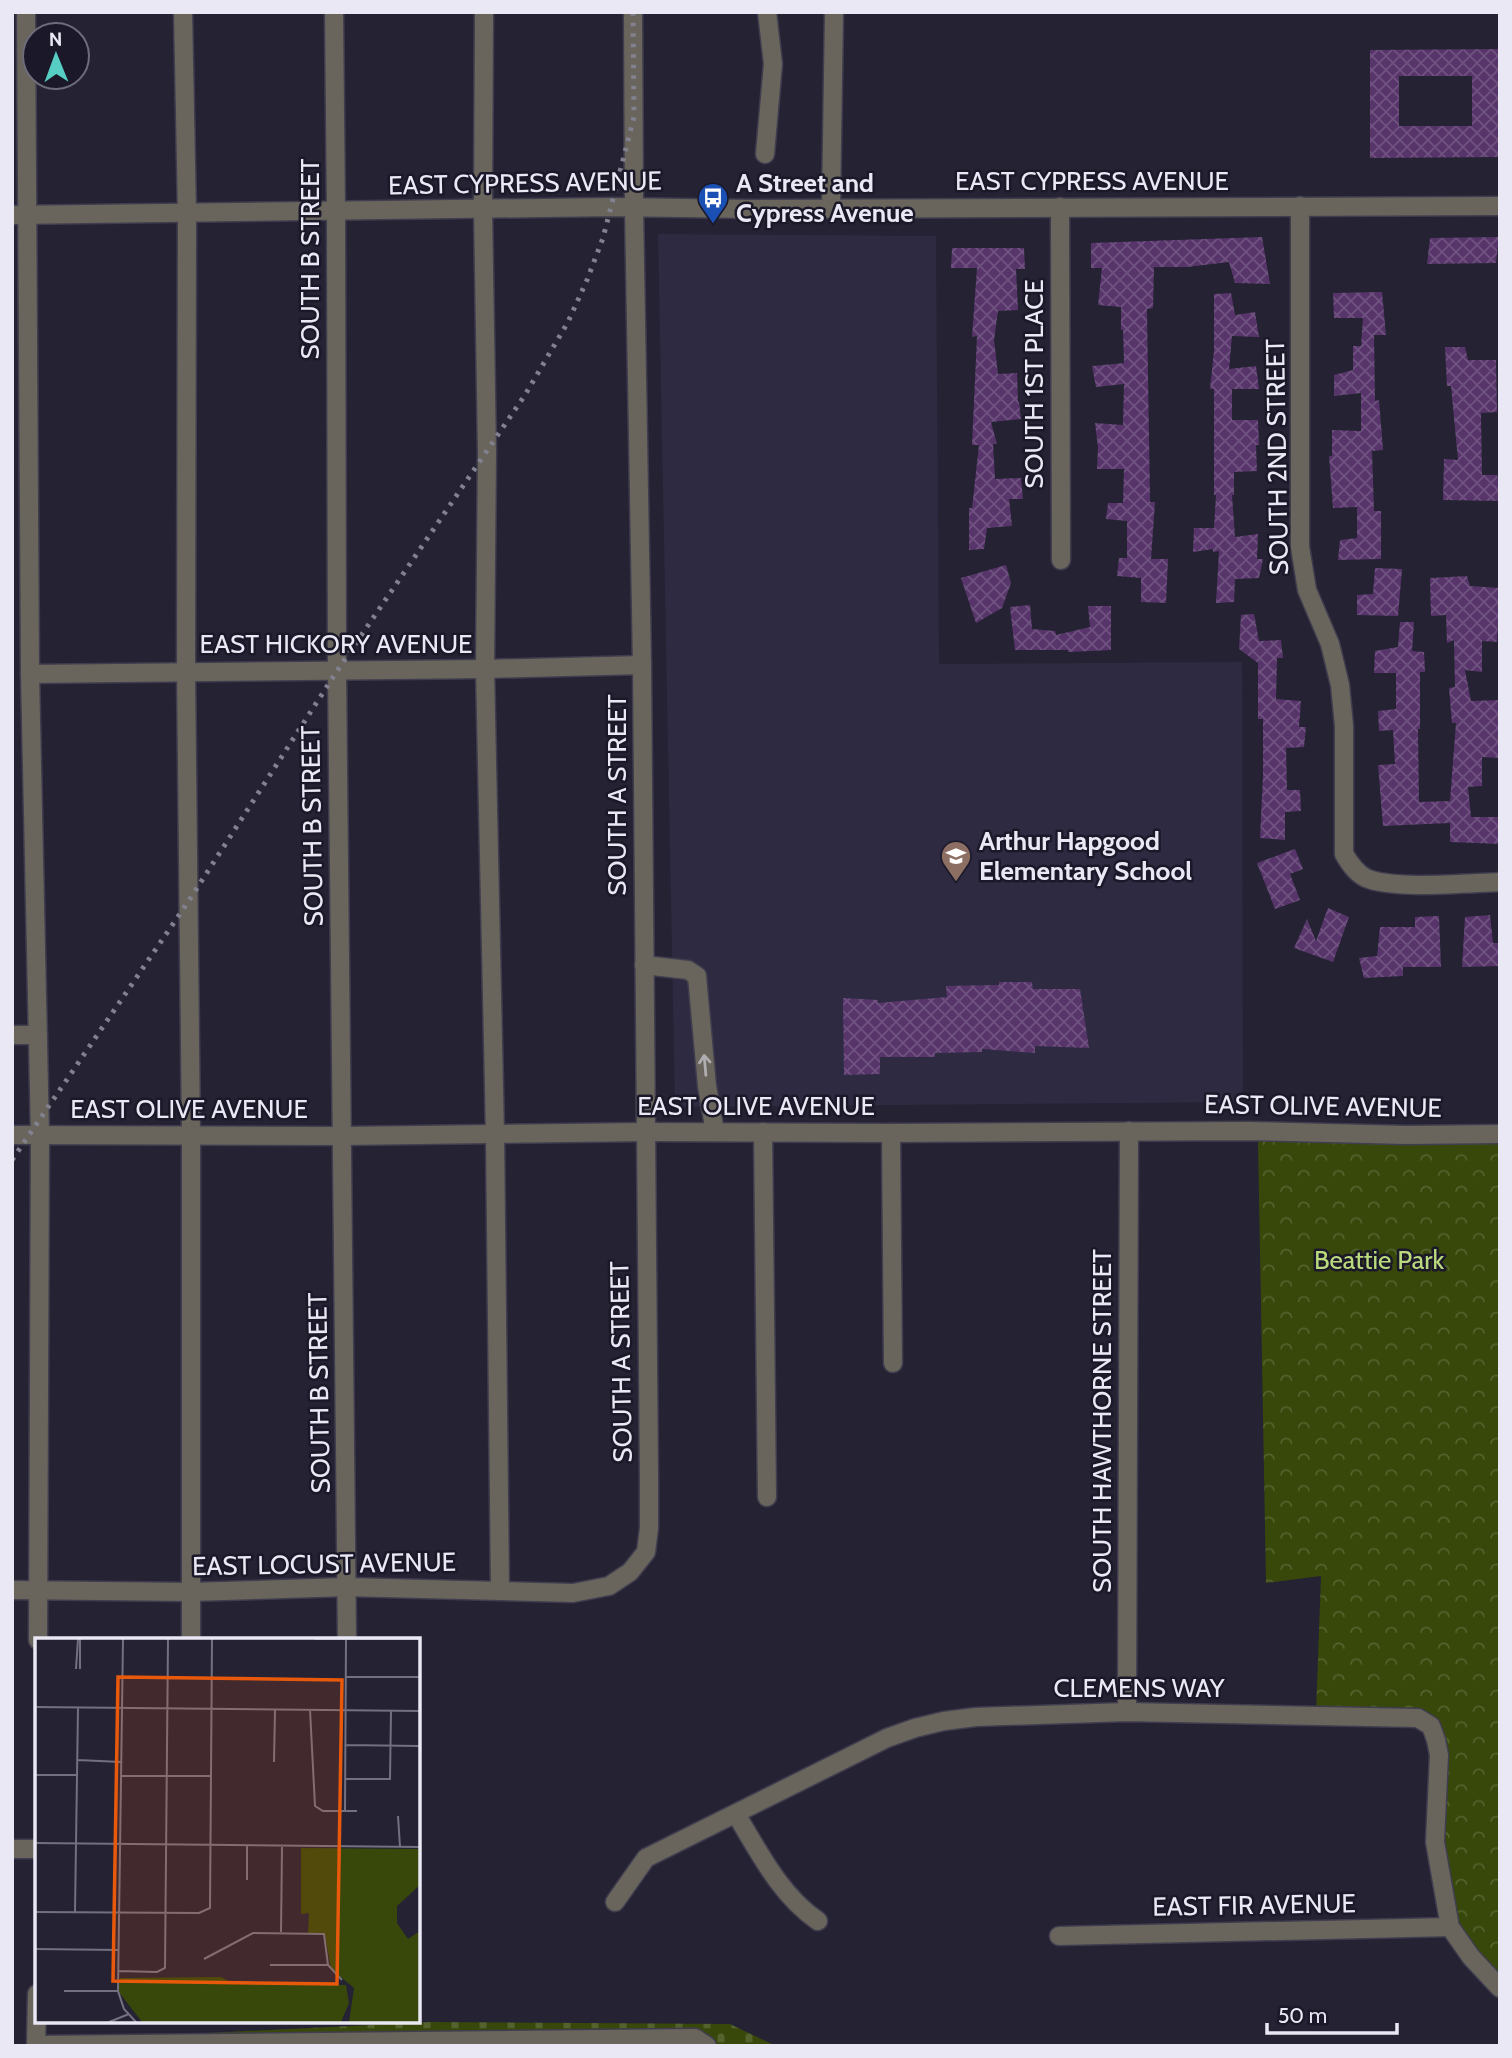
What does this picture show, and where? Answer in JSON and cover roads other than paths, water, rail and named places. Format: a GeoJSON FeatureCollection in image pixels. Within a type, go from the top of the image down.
{"type":"FeatureCollection","features":[{"type":"Feature","properties":{"kind":"street"},"geometry":{"type":"LineString","coordinates":[[26,12],[19,121],[21,575],[30,674],[40,1135],[38,1638]]}},
{"type":"Feature","properties":{"kind":"street"},"geometry":{"type":"LineString","coordinates":[[184,12],[187,213],[186,671],[191,1135],[191,1638]]}},
{"type":"Feature","properties":{"kind":"street","name":"SOUTH B STREET"},"geometry":{"type":"LineString","coordinates":[[334,12],[337,671],[347,1638]]}},
{"type":"Feature","properties":{"kind":"street"},"geometry":{"type":"LineString","coordinates":[[484,12],[485,669],[495,1134],[500,1590]]}},
{"type":"Feature","properties":{"kind":"street","name":"SOUTH A STREET"},"geometry":{"type":"LineString","coordinates":[[630,1572],[646,1552],[649,1528],[642,665],[633,12]]}},
{"type":"Feature","properties":{"kind":"street"},"geometry":{"type":"LineString","coordinates":[[765,154],[773,64],[767,12]]}},
{"type":"Feature","properties":{"kind":"street"},"geometry":{"type":"LineString","coordinates":[[831,208],[834,12]]}},
{"type":"Feature","properties":{"kind":"street","name":"SOUTH 2ND STREET"},"geometry":{"type":"LineString","coordinates":[[1300,206],[1300,547],[1307,590],[1330,644],[1340,685],[1344,726],[1344,854],[1352,867],[1367,878],[1397,884],[1500,882]]}},
{"type":"Feature","properties":{"kind":"street","name":"EAST CYPRESS AVENUE"},"geometry":{"type":"LineString","coordinates":[[20,215],[634,207],[1500,206]]}},
{"type":"Feature","properties":{"kind":"street","name":"SOUTH 1ST PLACE"},"geometry":{"type":"LineString","coordinates":[[1060,207],[1062,560]]}},
{"type":"Feature","properties":{"kind":"street","name":"EAST HICKORY AVENUE"},"geometry":{"type":"LineString","coordinates":[[30,674],[642,665]]}},
{"type":"Feature","properties":{"kind":"street"},"geometry":{"type":"LineString","coordinates":[[644,965],[688,970],[697,976],[707,1086],[715,1132]]}},
{"type":"Feature","properties":{"kind":"street"},"geometry":{"type":"LineString","coordinates":[[12,1035],[38,1035]]}},
{"type":"Feature","properties":{"kind":"street","name":"EAST OLIVE AVENUE"},"geometry":{"type":"LineString","coordinates":[[12,1135],[342,1136],[1129,1131],[1500,1134]]}},
{"type":"Feature","properties":{"kind":"street","name":"SOUTH HAWTHORNE STREET"},"geometry":{"type":"LineString","coordinates":[[1127,1712],[1129,1131]]}},
{"type":"Feature","properties":{"kind":"street"},"geometry":{"type":"LineString","coordinates":[[763,1132],[767,1497]]}},
{"type":"Feature","properties":{"kind":"street"},"geometry":{"type":"LineString","coordinates":[[891,1133],[893,1363]]}},
{"type":"Feature","properties":{"kind":"street","name":"EAST LOCUST AVENUE"},"geometry":{"type":"LineString","coordinates":[[12,1590],[190,1592],[346,1587],[573,1593],[609,1586],[630,1572]]}},
{"type":"Feature","properties":{"kind":"street","name":"CLEMENS WAY"},"geometry":{"type":"LineString","coordinates":[[615,1902],[646,1858],[887,1738],[944,1721],[976,1717],[1127,1712],[1418,1717],[1431,1726],[1439,1755],[1435,1842],[1450,1927],[1471,1957],[1500,1989]]}},
{"type":"Feature","properties":{"kind":"street"},"geometry":{"type":"LineString","coordinates":[[736,1814],[779,1884],[804,1912],[818,1921]]}},
{"type":"Feature","properties":{"kind":"street"},"geometry":{"type":"LineString","coordinates":[[12,1849],[35,1849]]}},
{"type":"Feature","properties":{"kind":"street","name":"EAST FIR AVENUE"},"geometry":{"type":"LineString","coordinates":[[1059,1936],[1450,1927]]}},
{"type":"Feature","properties":{"kind":"street"},"geometry":{"type":"LineString","coordinates":[[36,2023],[36,2045],[695,2038],[706,2046]]}},
{"type":"Feature","properties":{"kind":"railway"},"geometry":{"type":"LineString","coordinates":[[12,1160],[188,902],[337,671],[525,395],[568,322],[603,238],[634,117],[633,12]]}},
{"type":"Feature","properties":{"kind":"place","name":"A Street and Cypress Avenue"},"geometry":{"type":"Point","coordinates":[713,225]}},
{"type":"Feature","properties":{"kind":"place","name":"Arthur Hapgood Elementary School"},"geometry":{"type":"Point","coordinates":[956,883]}},
{"type":"Feature","properties":{"kind":"park label","name":"Beattie Park"},"geometry":{"type":"Point","coordinates":[1379,1260]}}]}
